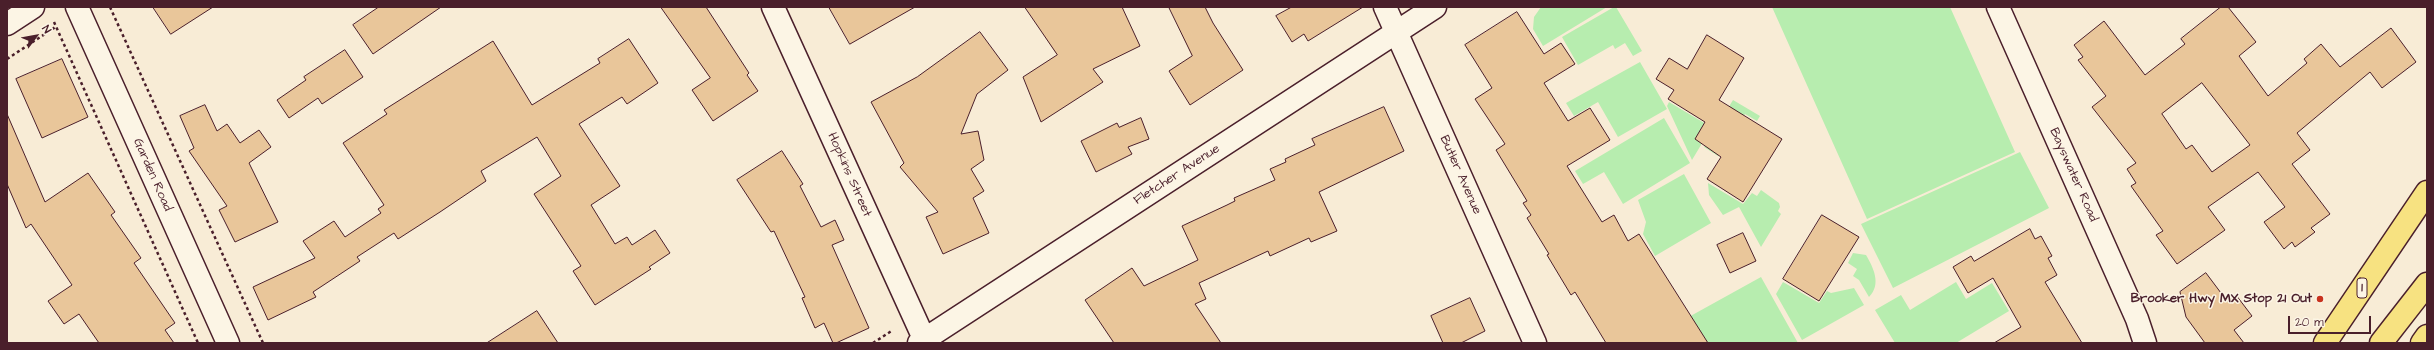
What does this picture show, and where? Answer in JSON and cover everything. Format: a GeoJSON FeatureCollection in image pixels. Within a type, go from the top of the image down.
{"type":"FeatureCollection","features":[{"type":"Feature","properties":{"kind":"highway","name":"1"},"geometry":{"type":"LineString","coordinates":[[2325,343],[2427,192]]}},
{"type":"Feature","properties":{"kind":"highway"},"geometry":{"type":"LineString","coordinates":[[2381,343],[2427,284]]}},
{"type":"Feature","properties":{"kind":"highway"},"geometry":{"type":"LineString","coordinates":[[2422,343],[2427,336]]}},
{"type":"Feature","properties":{"kind":"street"},"geometry":{"type":"LineString","coordinates":[[7,24],[33,7]]}},
{"type":"Feature","properties":{"kind":"street","name":"Hopkins Street"},"geometry":{"type":"LineString","coordinates":[[773,7],[923,342]]}},
{"type":"Feature","properties":{"kind":"street","name":"Butler Avenue"},"geometry":{"type":"LineString","coordinates":[[1385,7],[1535,343]]}},
{"type":"Feature","properties":{"kind":"street","name":"Fletcher Avenue"},"geometry":{"type":"LineString","coordinates":[[923,342],[1435,7]]}},
{"type":"Feature","properties":{"kind":"street","name":"Bayswater Road"},"geometry":{"type":"LineString","coordinates":[[1998,7],[2134,311],[2145,343]]}},
{"type":"Feature","properties":{"kind":"street","name":"Garden Road"},"geometry":{"type":"LineString","coordinates":[[78,9],[228,343]]}},
{"type":"Feature","properties":{"kind":"path"},"geometry":{"type":"LineString","coordinates":[[110,7],[263,343]]}},
{"type":"Feature","properties":{"kind":"path"},"geometry":{"type":"LineString","coordinates":[[7,59],[56,26],[78,9]]}},
{"type":"Feature","properties":{"kind":"path"},"geometry":{"type":"LineString","coordinates":[[53,20],[198,343]]}},
{"type":"Feature","properties":{"kind":"green space"},"geometry":{"type":"Polygon","coordinates":[[[1541,7],[1607,7],[1543,46],[1533,29],[1534,17],[1541,7]]]}},
{"type":"Feature","properties":{"kind":"green space"},"geometry":{"type":"Polygon","coordinates":[[[1616,7],[1642,51],[1633,56],[1625,43],[1615,49],[1613,45],[1578,65],[1562,37],[1616,7]]]}},
{"type":"Feature","properties":{"kind":"green space"},"geometry":{"type":"Polygon","coordinates":[[[1772,7],[1950,7],[2015,152],[1867,219],[1772,7]]]}},
{"type":"Feature","properties":{"kind":"green space"},"geometry":{"type":"Polygon","coordinates":[[[1640,62],[1667,109],[1618,137],[1598,102],[1574,116],[1566,103],[1640,62]]]}},
{"type":"Feature","properties":{"kind":"green space"},"geometry":{"type":"Polygon","coordinates":[[[1733,100],[1760,116],[1757,121],[1745,114],[1718,156],[1704,147],[1733,100]]]}},
{"type":"Feature","properties":{"kind":"green space"},"geometry":{"type":"Polygon","coordinates":[[[1669,102],[1706,124],[1719,115],[1692,160],[1667,106],[1669,102]]]}},
{"type":"Feature","properties":{"kind":"green space"},"geometry":{"type":"Polygon","coordinates":[[[1664,118],[1690,163],[1623,204],[1604,172],[1583,184],[1575,171],[1664,118]]]}},
{"type":"Feature","properties":{"kind":"green space"},"geometry":{"type":"Polygon","coordinates":[[[2020,152],[2049,208],[1893,288],[1861,224],[2020,152]]]}},
{"type":"Feature","properties":{"kind":"green space"},"geometry":{"type":"Polygon","coordinates":[[[1684,174],[1711,223],[1655,256],[1643,234],[1646,222],[1638,200],[1684,174]]]}},
{"type":"Feature","properties":{"kind":"green space"},"geometry":{"type":"Polygon","coordinates":[[[1708,183],[1743,204],[1752,193],[1757,196],[1761,190],[1779,203],[1780,207],[1778,211],[1781,214],[1761,247],[1739,207],[1723,215],[1709,195],[1708,183]]]}},
{"type":"Feature","properties":{"kind":"green space"},"geometry":{"type":"Polygon","coordinates":[[[1853,253],[1866,255],[1873,270],[1876,281],[1873,292],[1869,297],[1859,280],[1853,276],[1857,269],[1848,263],[1853,253]]]}},
{"type":"Feature","properties":{"kind":"green space"},"geometry":{"type":"Polygon","coordinates":[[[1761,277],[1798,343],[1663,343],[1658,334],[1761,277]]]}},
{"type":"Feature","properties":{"kind":"green space"},"geometry":{"type":"Polygon","coordinates":[[[1783,282],[1819,303],[1827,291],[1831,293],[1854,288],[1864,305],[1802,340],[1776,294],[1783,282]]]}},
{"type":"Feature","properties":{"kind":"green space"},"geometry":{"type":"Polygon","coordinates":[[[1956,282],[1966,299],[1992,283],[2009,311],[1956,343],[1895,343],[1875,310],[1901,295],[1910,310],[1956,282]]]}},
{"type":"Feature","properties":{"kind":"building"},"geometry":{"type":"Polygon","coordinates":[[[153,7],[213,7],[171,34],[153,7]]]}},
{"type":"Feature","properties":{"kind":"building"},"geometry":{"type":"Polygon","coordinates":[[[379,7],[441,7],[373,54],[353,25],[379,7]]]}},
{"type":"Feature","properties":{"kind":"building"},"geometry":{"type":"Polygon","coordinates":[[[661,7],[706,7],[749,73],[747,75],[758,91],[713,121],[692,90],[710,78],[661,7]]]}},
{"type":"Feature","properties":{"kind":"building"},"geometry":{"type":"Polygon","coordinates":[[[829,7],[915,7],[850,44],[829,7]]]}},
{"type":"Feature","properties":{"kind":"building"},"geometry":{"type":"Polygon","coordinates":[[[1025,7],[1122,7],[1140,46],[1093,69],[1103,82],[1041,122],[1023,77],[1057,55],[1025,7]]]}},
{"type":"Feature","properties":{"kind":"building"},"geometry":{"type":"Polygon","coordinates":[[[1169,7],[1205,7],[1213,23],[1243,70],[1190,105],[1169,71],[1192,56],[1169,7]]]}},
{"type":"Feature","properties":{"kind":"building"},"geometry":{"type":"Polygon","coordinates":[[[1292,7],[1363,7],[1308,41],[1304,34],[1292,42],[1276,16],[1292,7]]]}},
{"type":"Feature","properties":{"kind":"building"},"geometry":{"type":"Polygon","coordinates":[[[2221,7],[2228,7],[2256,42],[2239,56],[2268,96],[2307,63],[2304,59],[2321,44],[2340,67],[2391,28],[2416,62],[2382,88],[2370,72],[2297,133],[2310,150],[2292,164],[2330,214],[2311,228],[2315,232],[2295,247],[2292,242],[2284,249],[2264,222],[2285,207],[2258,172],[2208,207],[2225,230],[2177,264],[2156,235],[2163,231],[2131,186],[2136,183],[2127,169],[2136,163],[2092,107],[2106,96],[2078,60],[2083,57],[2074,45],[2104,21],[2145,75],[2185,44],[2181,39],[2221,7]],[[2202,83],[2162,114],[2186,149],[2192,145],[2212,172],[2250,145],[2202,83]]]}},
{"type":"Feature","properties":{"kind":"building"},"geometry":{"type":"Polygon","coordinates":[[[1517,12],[1544,54],[1561,43],[1575,64],[1544,83],[1568,121],[1590,108],[1610,140],[1567,166],[1602,222],[1614,215],[1628,241],[1639,234],[1708,343],[1606,343],[1575,292],[1571,295],[1547,255],[1549,254],[1527,218],[1531,215],[1523,203],[1527,201],[1496,150],[1505,144],[1475,99],[1492,88],[1465,45],[1517,12]]]}},
{"type":"Feature","properties":{"kind":"building"},"geometry":{"type":"Polygon","coordinates":[[[980,32],[1008,70],[977,94],[961,134],[978,131],[984,160],[971,169],[984,191],[973,198],[989,233],[943,254],[926,217],[938,212],[900,167],[904,163],[871,102],[917,77],[980,32]]]}},
{"type":"Feature","properties":{"kind":"building"},"geometry":{"type":"Polygon","coordinates":[[[1707,35],[1744,58],[1719,100],[1782,139],[1743,202],[1707,179],[1721,157],[1695,139],[1705,122],[1668,99],[1674,90],[1656,79],[1669,58],[1687,69],[1707,35]]]}},
{"type":"Feature","properties":{"kind":"building"},"geometry":{"type":"Polygon","coordinates":[[[629,39],[658,83],[627,104],[622,97],[579,124],[620,186],[591,205],[615,244],[627,237],[632,245],[655,230],[670,253],[649,267],[651,269],[595,305],[573,271],[581,266],[534,194],[561,176],[537,137],[481,171],[486,181],[440,212],[398,239],[394,233],[357,257],[360,261],[313,292],[316,297],[268,320],[253,287],[315,258],[303,241],[334,221],[345,237],[381,213],[378,209],[384,205],[343,143],[387,114],[384,110],[493,41],[532,105],[600,63],[598,59],[629,39]]]}},
{"type":"Feature","properties":{"kind":"building"},"geometry":{"type":"Polygon","coordinates":[[[345,50],[363,77],[322,104],[318,98],[289,118],[277,100],[306,80],[304,77],[345,50]]]}},
{"type":"Feature","properties":{"kind":"building"},"geometry":{"type":"Polygon","coordinates":[[[62,59],[88,117],[42,138],[16,79],[62,59]]]}},
{"type":"Feature","properties":{"kind":"building"},"geometry":{"type":"Polygon","coordinates":[[[205,105],[217,131],[227,124],[240,143],[259,130],[271,147],[249,163],[278,222],[235,242],[219,210],[227,206],[189,151],[194,148],[180,116],[205,105]]]}},
{"type":"Feature","properties":{"kind":"building"},"geometry":{"type":"Polygon","coordinates":[[[1384,107],[1404,151],[1319,192],[1337,231],[1311,242],[1309,238],[1270,256],[1268,251],[1199,283],[1206,299],[1195,304],[1221,343],[1114,343],[1085,300],[1132,268],[1144,286],[1198,260],[1182,226],[1235,201],[1234,198],[1275,180],[1270,169],[1286,162],[1285,159],[1315,145],[1312,139],[1384,107]]]}},
{"type":"Feature","properties":{"kind":"building"},"geometry":{"type":"Polygon","coordinates":[[[7,114],[45,202],[88,173],[115,212],[111,215],[141,258],[134,263],[175,323],[165,330],[174,343],[99,343],[79,314],[64,324],[48,301],[72,285],[31,224],[26,228],[7,184],[7,114]]]}},
{"type":"Feature","properties":{"kind":"building"},"geometry":{"type":"Polygon","coordinates":[[[1141,118],[1149,139],[1128,147],[1132,154],[1096,172],[1081,141],[1117,123],[1119,127],[1141,118]]]}},
{"type":"Feature","properties":{"kind":"building"},"geometry":{"type":"Polygon","coordinates":[[[782,151],[803,184],[800,186],[821,227],[835,220],[844,240],[832,245],[869,328],[836,343],[833,343],[824,323],[815,328],[802,298],[805,297],[774,231],[771,232],[737,180],[782,151]]]}},
{"type":"Feature","properties":{"kind":"building"},"geometry":{"type":"Polygon","coordinates":[[[1822,215],[1859,237],[1819,301],[1783,279],[1822,215]]]}},
{"type":"Feature","properties":{"kind":"building"},"geometry":{"type":"Polygon","coordinates":[[[2030,229],[2035,239],[2041,236],[2052,256],[2048,258],[2057,275],[2045,282],[2082,343],[1994,343],[2021,327],[1993,278],[1968,293],[1953,267],[1971,256],[1974,261],[2030,229]]]}},
{"type":"Feature","properties":{"kind":"building"},"geometry":{"type":"Polygon","coordinates":[[[1743,233],[1756,261],[1730,273],[1717,245],[1743,233]]]}},
{"type":"Feature","properties":{"kind":"building"},"geometry":{"type":"Polygon","coordinates":[[[2206,273],[2227,301],[2236,295],[2252,316],[2234,330],[2244,343],[2205,343],[2186,317],[2180,292],[2206,273]]]}},
{"type":"Feature","properties":{"kind":"building"},"geometry":{"type":"Polygon","coordinates":[[[1470,298],[1485,331],[1461,343],[1443,343],[1431,316],[1470,298]]]}},
{"type":"Feature","properties":{"kind":"building"},"geometry":{"type":"Polygon","coordinates":[[[537,311],[558,343],[487,343],[537,311]]]}},
{"type":"Feature","properties":{"kind":"place","name":"Brooker Hwy MX Stop 21 Out"},"geometry":{"type":"Point","coordinates":[2320,299]}}]}
